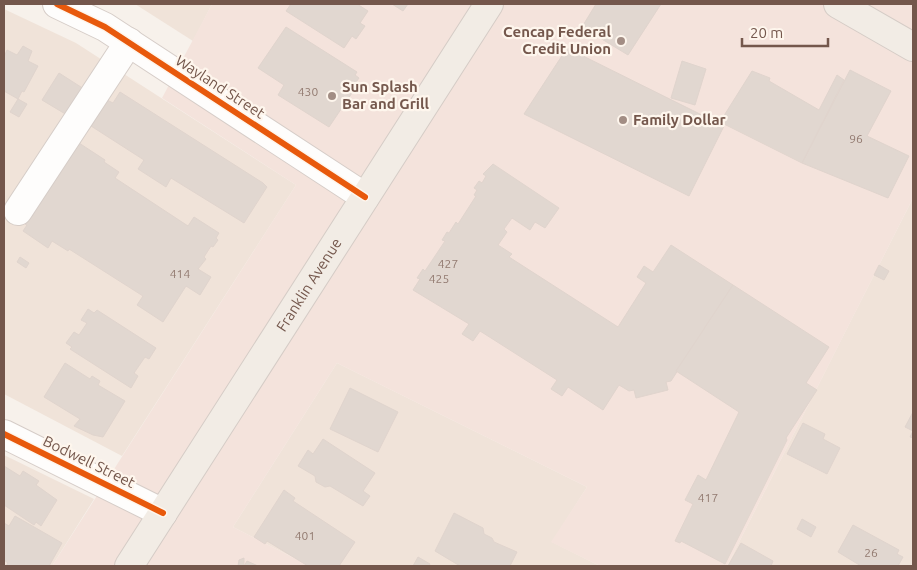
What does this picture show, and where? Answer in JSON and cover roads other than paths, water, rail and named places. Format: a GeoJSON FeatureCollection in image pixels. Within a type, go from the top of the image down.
{"type":"FeatureCollection","features":[{"type":"Feature","properties":{"kind":"main road","name":"Franklin Avenue"},"geometry":{"type":"LineString","coordinates":[[129,566],[489,4]]}},
{"type":"Feature","properties":{"kind":"main road"},"geometry":{"type":"LineString","coordinates":[[838,4],[913,47]]}},
{"type":"Feature","properties":{"kind":"street","name":"Wayland Street"},"geometry":{"type":"LineString","coordinates":[[57,4],[105,27],[129,42],[365,197]]}},
{"type":"Feature","properties":{"kind":"street"},"geometry":{"type":"LineString","coordinates":[[18,211],[129,42]]}},
{"type":"Feature","properties":{"kind":"street","name":"Bodwell Street"},"geometry":{"type":"LineString","coordinates":[[4,434],[163,513]]}},
{"type":"Feature","properties":{"kind":"place","name":"Cencap Federal Credit Union"},"geometry":{"type":"Point","coordinates":[621,41]}},
{"type":"Feature","properties":{"kind":"place","name":"Sun Splash Bar and Grill"},"geometry":{"type":"Point","coordinates":[332,96]}},
{"type":"Feature","properties":{"kind":"place","name":"Family Dollar"},"geometry":{"type":"Point","coordinates":[623,120]}}]}
